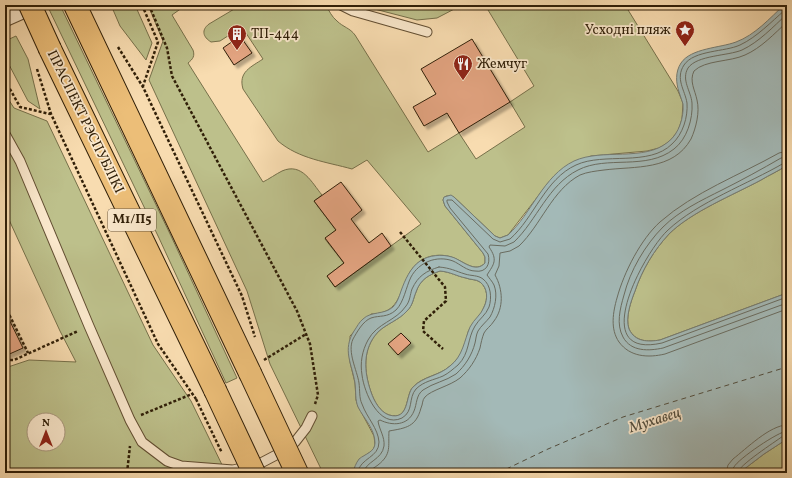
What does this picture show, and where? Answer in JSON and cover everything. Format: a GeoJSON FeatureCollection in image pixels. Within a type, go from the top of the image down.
{"type":"FeatureCollection","features":[{"type":"Feature","properties":{"kind":"highway","name":"ПРАСПЕКТ РЭСПУБЛІКІ"},"geometry":{"type":"LineString","coordinates":[[31,5],[42,57],[205,394]]}},
{"type":"Feature","properties":{"kind":"highway","name":"М1/П5"},"geometry":{"type":"LineString","coordinates":[[75,5],[259,366],[297,473]]}},
{"type":"Feature","properties":{"kind":"highway","name":"М1/П5"},"geometry":{"type":"LineString","coordinates":[[205,394],[254,473]]}},
{"type":"Feature","properties":{"kind":"street"},"geometry":{"type":"LineString","coordinates":[[5,17],[31,5]]}},
{"type":"Feature","properties":{"kind":"lane"},"geometry":{"type":"LineString","coordinates":[[341,5],[353,11],[427,32]]}},
{"type":"Feature","properties":{"kind":"lane"},"geometry":{"type":"LineString","coordinates":[[5,134],[20,161],[89,326],[130,420],[142,442],[167,461],[181,466],[233,470],[259,464],[278,454],[294,442],[306,428],[312,416]]}},
{"type":"Feature","properties":{"kind":"path"},"geometry":{"type":"LineString","coordinates":[[142,5],[158,42],[143,87]]}},
{"type":"Feature","properties":{"kind":"path"},"geometry":{"type":"LineString","coordinates":[[149,5],[167,48],[172,76],[297,311],[310,344],[318,395],[312,416]]}},
{"type":"Feature","properties":{"kind":"path"},"geometry":{"type":"LineString","coordinates":[[115,43],[143,87],[242,296],[256,339]]}},
{"type":"Feature","properties":{"kind":"path"},"geometry":{"type":"LineString","coordinates":[[42,57],[51,114],[158,344],[192,394]]}},
{"type":"Feature","properties":{"kind":"path"},"geometry":{"type":"LineString","coordinates":[[5,80],[20,107],[51,114]]}},
{"type":"Feature","properties":{"kind":"path"},"geometry":{"type":"LineString","coordinates":[[400,232],[445,287],[446,301],[424,321],[424,331],[443,349]]}},
{"type":"Feature","properties":{"kind":"path"},"geometry":{"type":"LineString","coordinates":[[5,306],[28,353]]}},
{"type":"Feature","properties":{"kind":"path"},"geometry":{"type":"LineString","coordinates":[[5,360],[14,360],[89,326]]}},
{"type":"Feature","properties":{"kind":"path"},"geometry":{"type":"LineString","coordinates":[[259,366],[306,334]]}},
{"type":"Feature","properties":{"kind":"path"},"geometry":{"type":"LineString","coordinates":[[259,366],[261,353]]}},
{"type":"Feature","properties":{"kind":"path"},"geometry":{"type":"LineString","coordinates":[[146,413],[192,394],[205,394],[225,460]]}},
{"type":"Feature","properties":{"kind":"green space"},"geometry":{"type":"Polygon","coordinates":[[[47,5],[60,5],[171,236],[237,378],[226,383],[159,238],[47,5]]]}},
{"type":"Feature","properties":{"kind":"green space"},"geometry":{"type":"Polygon","coordinates":[[[111,5],[135,5],[152,43],[146,60],[120,26],[111,5]]]}},
{"type":"Feature","properties":{"kind":"green space"},"geometry":{"type":"Polygon","coordinates":[[[148,5],[186,5],[172,15],[193,50],[193,57],[188,63],[263,182],[282,171],[295,169],[306,175],[322,195],[314,201],[336,230],[325,239],[344,263],[327,276],[335,287],[421,224],[367,160],[352,169],[304,156],[278,141],[243,89],[242,78],[244,74],[263,59],[242,27],[220,41],[211,42],[206,38],[204,33],[206,26],[241,5],[326,5],[335,19],[355,35],[428,152],[459,133],[476,159],[525,127],[510,102],[534,86],[485,5],[625,5],[678,91],[683,103],[682,119],[678,131],[669,142],[659,148],[647,151],[591,156],[561,170],[549,182],[508,235],[500,238],[495,236],[454,197],[445,197],[443,200],[445,206],[483,253],[485,263],[481,266],[474,267],[454,258],[438,255],[422,260],[408,275],[397,301],[391,308],[383,312],[371,314],[350,336],[350,362],[355,383],[356,400],[374,436],[375,445],[373,450],[363,457],[355,467],[353,473],[323,473],[270,364],[247,291],[149,80],[163,41],[148,5]]]}},
{"type":"Feature","properties":{"kind":"green space"},"geometry":{"type":"Polygon","coordinates":[[[359,5],[462,5],[437,18],[417,20],[359,5]]]}},
{"type":"Feature","properties":{"kind":"green space"},"geometry":{"type":"Polygon","coordinates":[[[16,36],[28,59],[40,109],[28,101],[5,57],[5,41],[16,36]]]}},
{"type":"Feature","properties":{"kind":"green space"},"geometry":{"type":"Polygon","coordinates":[[[5,94],[14,108],[47,121],[153,345],[191,401],[226,473],[5,473],[5,368],[29,360],[76,362],[60,331],[5,211],[5,94]]]}},
{"type":"Feature","properties":{"kind":"green space"},"geometry":{"type":"Polygon","coordinates":[[[787,165],[787,293],[660,340],[646,341],[638,339],[629,329],[629,310],[641,275],[658,247],[669,234],[700,211],[787,165]]]}},
{"type":"Feature","properties":{"kind":"green space"},"geometry":{"type":"Polygon","coordinates":[[[440,271],[477,280],[483,284],[487,297],[483,310],[468,332],[460,355],[453,364],[441,372],[417,383],[411,391],[404,411],[400,414],[396,416],[386,414],[378,406],[372,395],[367,377],[366,361],[369,346],[378,332],[409,309],[422,281],[428,276],[440,271]]]}},
{"type":"Feature","properties":{"kind":"green space"},"geometry":{"type":"Polygon","coordinates":[[[787,439],[787,473],[739,473],[764,454],[787,439]]]}},
{"type":"Feature","properties":{"kind":"water","name":"Мухавец"},"geometry":{"type":"Polygon","coordinates":[[[784,5],[787,5],[787,165],[700,211],[669,234],[653,254],[641,275],[630,305],[628,325],[629,329],[638,339],[646,341],[660,340],[787,293],[787,439],[739,473],[353,473],[359,459],[372,451],[375,446],[375,438],[373,433],[356,401],[355,383],[348,351],[350,338],[354,331],[360,322],[366,317],[386,311],[396,304],[408,274],[420,261],[431,256],[444,256],[452,257],[473,267],[481,266],[485,263],[483,253],[445,206],[443,200],[444,197],[451,195],[454,197],[495,236],[500,238],[508,235],[554,176],[574,161],[597,155],[647,152],[658,148],[672,139],[678,130],[683,114],[683,104],[677,81],[677,74],[681,63],[692,54],[699,51],[743,39],[756,31],[784,5]],[[440,271],[432,274],[422,281],[409,309],[378,332],[369,346],[366,361],[367,377],[372,395],[378,406],[386,414],[396,416],[404,411],[411,391],[417,383],[446,369],[458,358],[470,327],[483,310],[487,297],[483,284],[477,280],[440,271]]]}},
{"type":"Feature","properties":{"kind":"building","name":"ТП-444"},"geometry":{"type":"Polygon","coordinates":[[[240,36],[252,53],[234,65],[223,48],[240,36]]]}},
{"type":"Feature","properties":{"kind":"building","name":"Жемчуг"},"geometry":{"type":"Polygon","coordinates":[[[472,39],[510,102],[459,133],[447,113],[424,126],[413,107],[436,94],[421,69],[472,39]]]}},
{"type":"Feature","properties":{"kind":"building"},"geometry":{"type":"Polygon","coordinates":[[[341,182],[362,210],[351,219],[369,243],[382,233],[391,246],[335,287],[327,276],[344,263],[325,238],[336,230],[314,201],[341,182]]]}},
{"type":"Feature","properties":{"kind":"building"},"geometry":{"type":"Polygon","coordinates":[[[5,311],[23,348],[5,356],[5,311]]]}},
{"type":"Feature","properties":{"kind":"building"},"geometry":{"type":"Polygon","coordinates":[[[401,333],[411,343],[398,355],[388,344],[401,333]]]}},
{"type":"Feature","properties":{"kind":"ferry route"},"geometry":{"type":"LineString","coordinates":[[498,473],[548,449],[623,417],[787,367]]}},
{"type":"Feature","properties":{"kind":"place","name":"Усходні пляж"},"geometry":{"type":"Point","coordinates":[685,47]}},
{"type":"Feature","properties":{"kind":"place","name":"ТП-444"},"geometry":{"type":"Point","coordinates":[237,51]}},
{"type":"Feature","properties":{"kind":"place","name":"Жемчуг"},"geometry":{"type":"Point","coordinates":[463,81]}}]}
